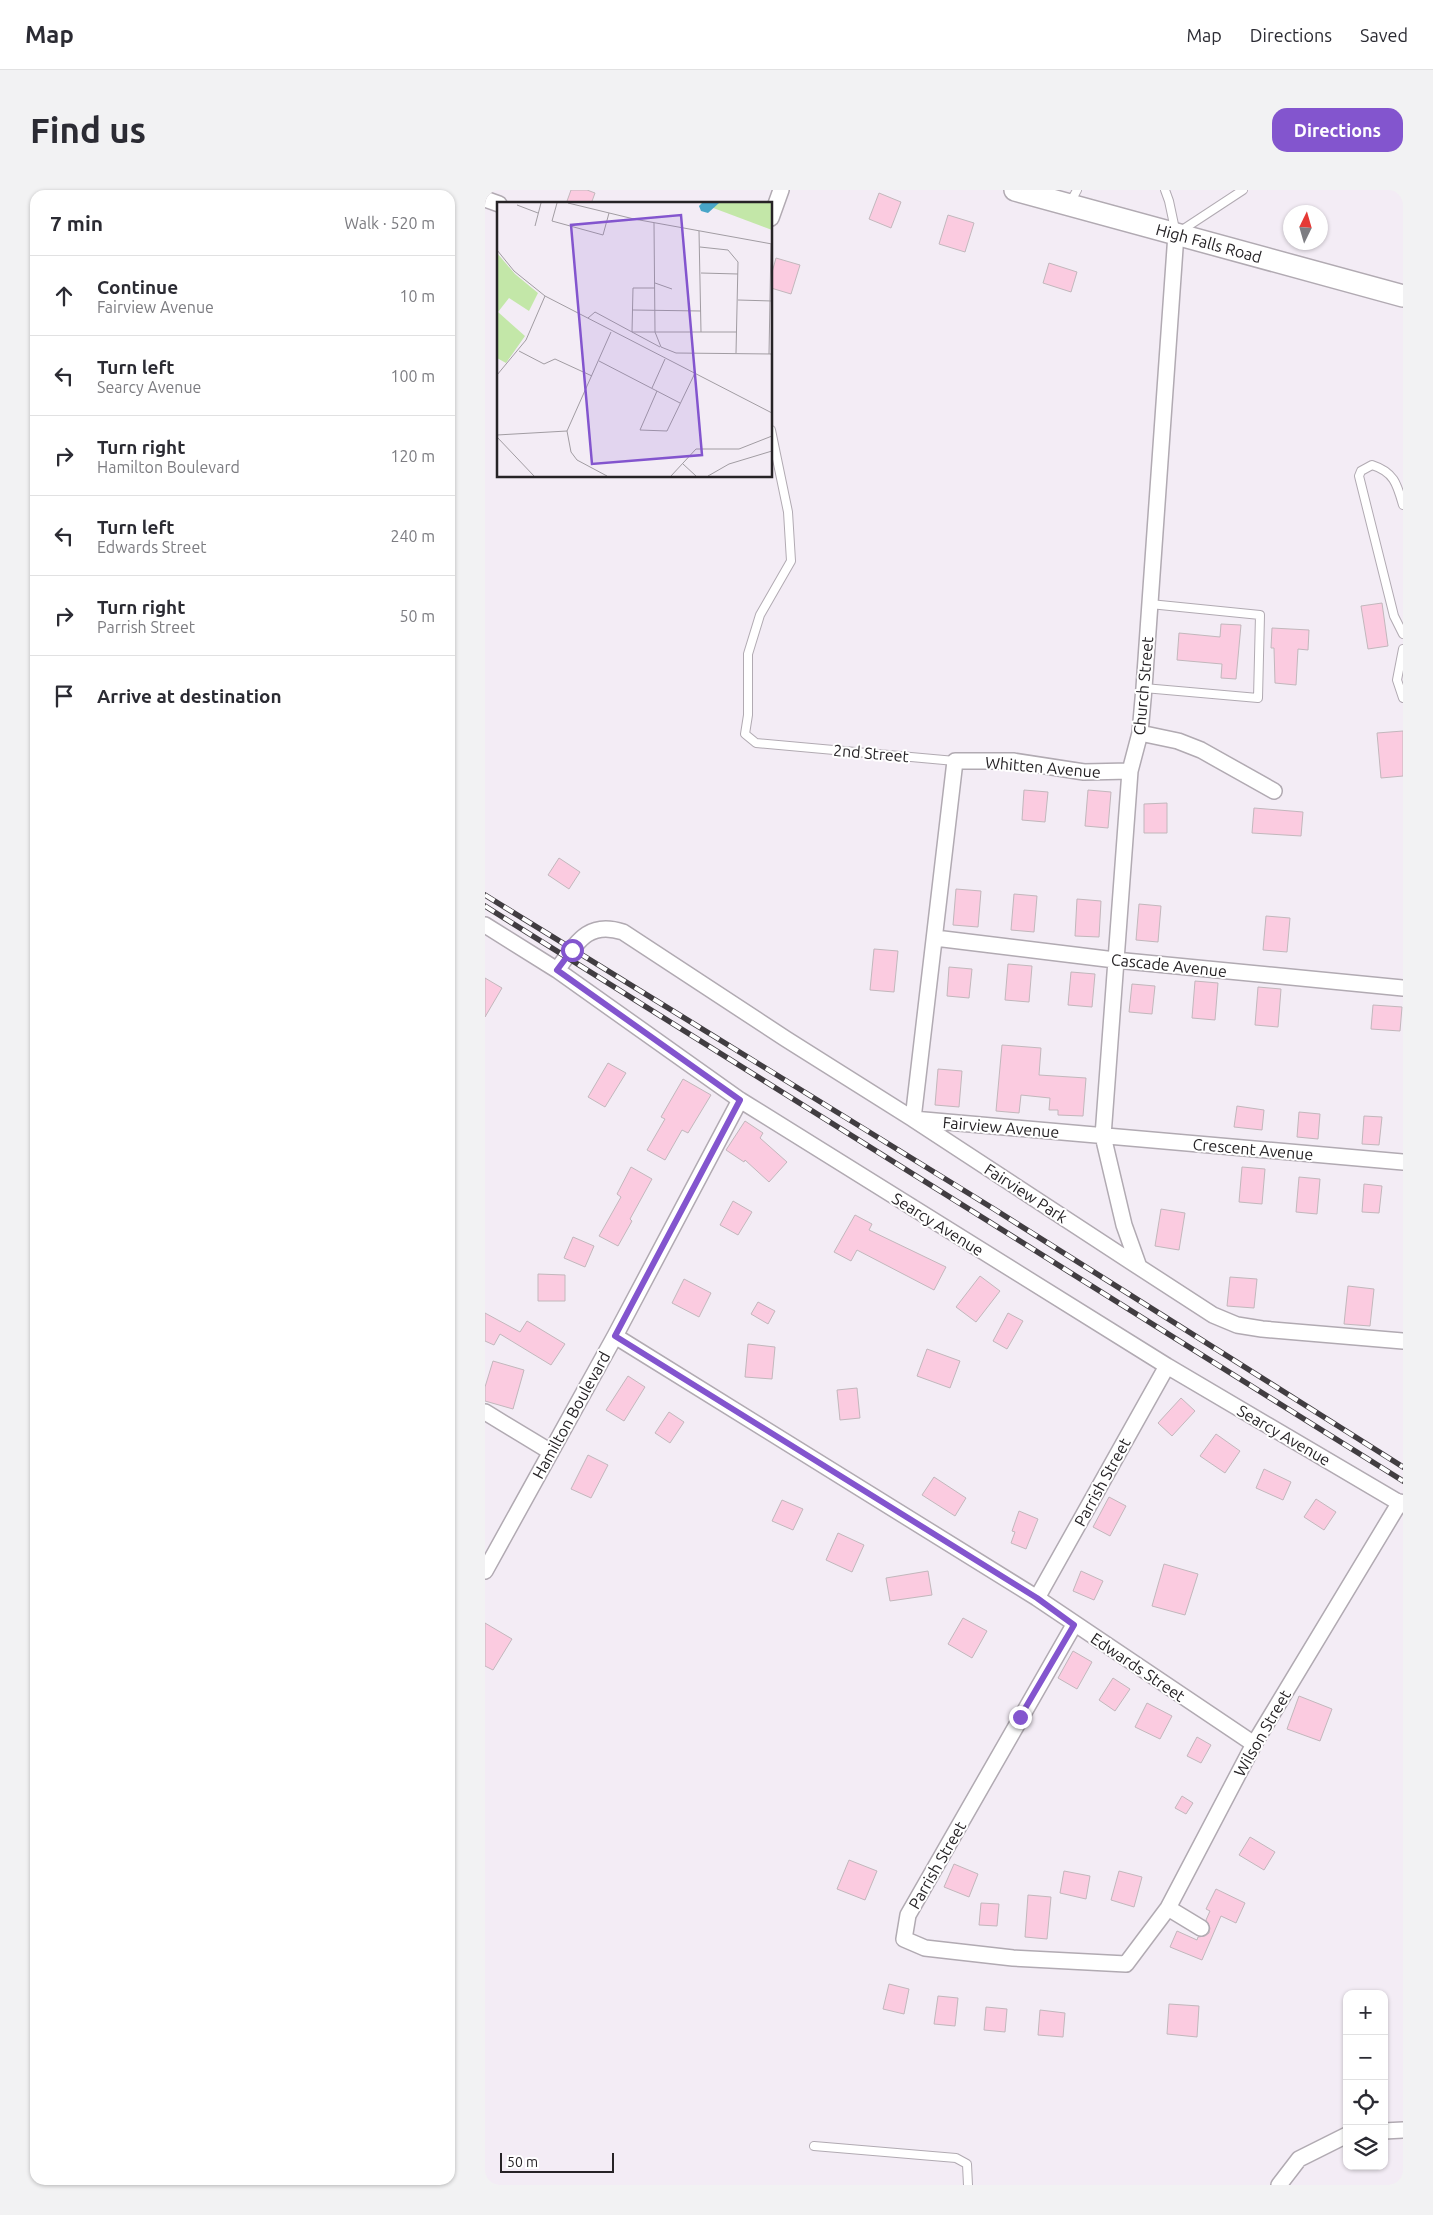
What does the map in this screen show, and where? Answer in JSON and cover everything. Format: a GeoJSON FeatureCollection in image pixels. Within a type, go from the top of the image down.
{"type":"FeatureCollection","features":[{"type":"Feature","properties":{"kind":"street"},"geometry":{"type":"LineString","coordinates":[[773,212],[781,190]]}},
{"type":"Feature","properties":{"kind":"street","name":"High Falls Road"},"geometry":{"type":"LineString","coordinates":[[1015,190],[1073,197],[1175,234],[1403,296]]}},
{"type":"Feature","properties":{"kind":"street"},"geometry":{"type":"LineString","coordinates":[[485,198],[497,203]]}},
{"type":"Feature","properties":{"kind":"street","name":"Church Street"},"geometry":{"type":"LineString","coordinates":[[1103,1136],[1130,771],[1141,733],[1175,234]]}},
{"type":"Feature","properties":{"kind":"street"},"geometry":{"type":"LineString","coordinates":[[1141,733],[1178,741],[1201,750],[1275,791]]}},
{"type":"Feature","properties":{"kind":"street"},"geometry":{"type":"LineString","coordinates":[[913,1119],[955,761]]}},
{"type":"Feature","properties":{"kind":"street","name":"Whitten Avenue"},"geometry":{"type":"LineString","coordinates":[[955,761],[1013,761],[1084,772],[1130,771]]}},
{"type":"Feature","properties":{"kind":"street","name":"Searcy Avenue"},"geometry":{"type":"LineString","coordinates":[[485,925],[557,970],[740,1100],[1167,1366],[1401,1504]]}},
{"type":"Feature","properties":{"kind":"street","name":"Fairview Avenue"},"geometry":{"type":"LineString","coordinates":[[557,970],[584,936],[600,928],[612,928],[623,932],[786,1039],[913,1119],[1103,1136]]}},
{"type":"Feature","properties":{"kind":"street","name":"Cascade Avenue"},"geometry":{"type":"LineString","coordinates":[[935,938],[1115,960],[1403,988]]}},
{"type":"Feature","properties":{"kind":"street","name":"Hamilton Boulevard"},"geometry":{"type":"LineString","coordinates":[[485,1571],[615,1336],[740,1100]]}},
{"type":"Feature","properties":{"kind":"street","name":"Fairview Park"},"geometry":{"type":"LineString","coordinates":[[913,1119],[1139,1267]]}},
{"type":"Feature","properties":{"kind":"street"},"geometry":{"type":"LineString","coordinates":[[1103,1136],[1124,1225],[1139,1267],[1213,1315],[1237,1325],[1261,1329],[1403,1341]]}},
{"type":"Feature","properties":{"kind":"street","name":"Crescent Avenue"},"geometry":{"type":"LineString","coordinates":[[1103,1136],[1403,1162]]}},
{"type":"Feature","properties":{"kind":"street","name":"Edwards Street"},"geometry":{"type":"LineString","coordinates":[[615,1336],[1037,1598],[1074,1625],[1255,1744]]}},
{"type":"Feature","properties":{"kind":"street","name":"Parrish Street"},"geometry":{"type":"LineString","coordinates":[[1037,1598],[1167,1366]]}},
{"type":"Feature","properties":{"kind":"street"},"geometry":{"type":"LineString","coordinates":[[485,1412],[551,1452]]}},
{"type":"Feature","properties":{"kind":"street","name":"Wilson Street"},"geometry":{"type":"LineString","coordinates":[[1126,1964],[1168,1908],[1255,1744],[1401,1504]]}},
{"type":"Feature","properties":{"kind":"street","name":"Parrish Street"},"geometry":{"type":"LineString","coordinates":[[1074,1625],[908,1915],[904,1939],[925,1948],[1013,1958],[1126,1964]]}},
{"type":"Feature","properties":{"kind":"street"},"geometry":{"type":"LineString","coordinates":[[1168,1908],[1201,1928]]}},
{"type":"Feature","properties":{"kind":"street"},"geometry":{"type":"LineString","coordinates":[[1388,2131],[1403,2130]]}},
{"type":"Feature","properties":{"kind":"street"},"geometry":{"type":"LineString","coordinates":[[1279,2185],[1299,2159],[1343,2137]]}},
{"type":"Feature","properties":{"kind":"lane"},"geometry":{"type":"LineString","coordinates":[[1165,190],[1175,234],[1243,190]]}},
{"type":"Feature","properties":{"kind":"lane","name":"2nd Street"},"geometry":{"type":"LineString","coordinates":[[773,439],[789,512],[791,561],[760,615],[748,654],[748,715],[745,734],[756,743],[955,761]]}},
{"type":"Feature","properties":{"kind":"lane"},"geometry":{"type":"LineString","coordinates":[[1403,505],[1397,484],[1385,469],[1372,465],[1361,471],[1359,476],[1394,616],[1403,634]]}},
{"type":"Feature","properties":{"kind":"lane"},"geometry":{"type":"LineString","coordinates":[[1144,688],[1258,698],[1260,615],[1150,604]]}},
{"type":"Feature","properties":{"kind":"lane"},"geometry":{"type":"LineString","coordinates":[[1403,649],[1397,680],[1403,698]]}},
{"type":"Feature","properties":{"kind":"lane"},"geometry":{"type":"LineString","coordinates":[[814,2146],[956,2158],[967,2164],[968,2185]]}},
{"type":"Feature","properties":{"kind":"building"},"geometry":{"type":"Polygon","coordinates":[[[571,190],[587,190],[595,193],[592,202],[567,202],[571,190]]]}},
{"type":"Feature","properties":{"kind":"building"},"geometry":{"type":"Polygon","coordinates":[[[879,193],[901,202],[891,228],[869,219],[879,193]]]}},
{"type":"Feature","properties":{"kind":"building"},"geometry":{"type":"Polygon","coordinates":[[[948,215],[974,223],[965,252],[939,244],[948,215]]]}},
{"type":"Feature","properties":{"kind":"building"},"geometry":{"type":"Polygon","coordinates":[[[776,258],[800,265],[791,294],[773,289],[773,269],[776,258]]]}},
{"type":"Feature","properties":{"kind":"building"},"geometry":{"type":"Polygon","coordinates":[[[1049,263],[1077,272],[1071,292],[1043,283],[1049,263]]]}},
{"type":"Feature","properties":{"kind":"building"},"geometry":{"type":"Polygon","coordinates":[[[1382,603],[1388,646],[1368,649],[1361,606],[1382,603]]]}},
{"type":"Feature","properties":{"kind":"building"},"geometry":{"type":"Polygon","coordinates":[[[1221,624],[1241,625],[1236,679],[1221,678],[1222,664],[1177,660],[1179,633],[1220,637],[1221,624]]]}},
{"type":"Feature","properties":{"kind":"building"},"geometry":{"type":"Polygon","coordinates":[[[1272,628],[1309,630],[1308,650],[1298,649],[1296,685],[1275,683],[1274,648],[1271,648],[1272,628]]]}},
{"type":"Feature","properties":{"kind":"building"},"geometry":{"type":"Polygon","coordinates":[[[1403,731],[1403,776],[1381,778],[1377,733],[1403,731]]]}},
{"type":"Feature","properties":{"kind":"building"},"geometry":{"type":"Polygon","coordinates":[[[1024,790],[1048,792],[1045,822],[1022,820],[1024,790]]]}},
{"type":"Feature","properties":{"kind":"building"},"geometry":{"type":"Polygon","coordinates":[[[1088,790],[1111,792],[1108,828],[1085,826],[1088,790]]]}},
{"type":"Feature","properties":{"kind":"building"},"geometry":{"type":"Polygon","coordinates":[[[1167,803],[1167,833],[1144,833],[1144,804],[1167,803]]]}},
{"type":"Feature","properties":{"kind":"building"},"geometry":{"type":"Polygon","coordinates":[[[1254,808],[1303,812],[1301,836],[1252,833],[1254,808]]]}},
{"type":"Feature","properties":{"kind":"building"},"geometry":{"type":"Polygon","coordinates":[[[559,858],[580,872],[569,889],[548,875],[559,858]]]}},
{"type":"Feature","properties":{"kind":"building"},"geometry":{"type":"Polygon","coordinates":[[[956,889],[981,891],[978,927],[953,925],[956,889]]]}},
{"type":"Feature","properties":{"kind":"building"},"geometry":{"type":"Polygon","coordinates":[[[1014,894],[1037,896],[1034,932],[1011,930],[1014,894]]]}},
{"type":"Feature","properties":{"kind":"building"},"geometry":{"type":"Polygon","coordinates":[[[1077,899],[1101,901],[1099,937],[1075,936],[1077,899]]]}},
{"type":"Feature","properties":{"kind":"building"},"geometry":{"type":"Polygon","coordinates":[[[1139,904],[1161,906],[1158,942],[1136,940],[1139,904]]]}},
{"type":"Feature","properties":{"kind":"building"},"geometry":{"type":"Polygon","coordinates":[[[1266,916],[1290,918],[1287,952],[1263,950],[1266,916]]]}},
{"type":"Feature","properties":{"kind":"building"},"geometry":{"type":"Polygon","coordinates":[[[874,949],[898,951],[894,992],[870,990],[874,949]]]}},
{"type":"Feature","properties":{"kind":"building"},"geometry":{"type":"Polygon","coordinates":[[[1008,964],[1032,966],[1029,1002],[1005,1000],[1008,964]]]}},
{"type":"Feature","properties":{"kind":"building"},"geometry":{"type":"Polygon","coordinates":[[[949,967],[972,969],[969,998],[947,996],[949,967]]]}},
{"type":"Feature","properties":{"kind":"building"},"geometry":{"type":"Polygon","coordinates":[[[1071,972],[1095,974],[1092,1007],[1068,1005],[1071,972]]]}},
{"type":"Feature","properties":{"kind":"building"},"geometry":{"type":"Polygon","coordinates":[[[485,978],[502,988],[485,1017],[485,978]]]}},
{"type":"Feature","properties":{"kind":"building"},"geometry":{"type":"Polygon","coordinates":[[[1195,981],[1218,983],[1215,1020],[1192,1018],[1195,981]]]}},
{"type":"Feature","properties":{"kind":"building"},"geometry":{"type":"Polygon","coordinates":[[[1132,984],[1155,986],[1152,1014],[1129,1012],[1132,984]]]}},
{"type":"Feature","properties":{"kind":"building"},"geometry":{"type":"Polygon","coordinates":[[[1258,987],[1281,989],[1278,1027],[1255,1025],[1258,987]]]}},
{"type":"Feature","properties":{"kind":"building"},"geometry":{"type":"Polygon","coordinates":[[[1373,1005],[1402,1007],[1400,1031],[1371,1029],[1373,1005]]]}},
{"type":"Feature","properties":{"kind":"building"},"geometry":{"type":"Polygon","coordinates":[[[1002,1045],[1041,1048],[1039,1075],[1086,1078],[1083,1116],[1058,1115],[1058,1110],[1049,1110],[1050,1098],[1021,1095],[1019,1113],[996,1111],[1002,1045]]]}},
{"type":"Feature","properties":{"kind":"building"},"geometry":{"type":"Polygon","coordinates":[[[608,1063],[626,1073],[605,1107],[588,1097],[608,1063]]]}},
{"type":"Feature","properties":{"kind":"building"},"geometry":{"type":"Polygon","coordinates":[[[938,1069],[962,1071],[959,1107],[935,1105],[938,1069]]]}},
{"type":"Feature","properties":{"kind":"building"},"geometry":{"type":"Polygon","coordinates":[[[683,1079],[711,1095],[688,1133],[682,1130],[665,1160],[647,1150],[665,1119],[661,1117],[683,1079]]]}},
{"type":"Feature","properties":{"kind":"building"},"geometry":{"type":"Polygon","coordinates":[[[1237,1106],[1264,1110],[1262,1130],[1234,1127],[1237,1106]]]}},
{"type":"Feature","properties":{"kind":"building"},"geometry":{"type":"Polygon","coordinates":[[[1299,1112],[1320,1114],[1318,1139],[1297,1137],[1299,1112]]]}},
{"type":"Feature","properties":{"kind":"building"},"geometry":{"type":"Polygon","coordinates":[[[1364,1116],[1382,1117],[1379,1145],[1362,1144],[1364,1116]]]}},
{"type":"Feature","properties":{"kind":"building"},"geometry":{"type":"Polygon","coordinates":[[[745,1121],[763,1133],[760,1138],[787,1162],[769,1182],[745,1160],[744,1162],[726,1150],[745,1121]]]}},
{"type":"Feature","properties":{"kind":"building"},"geometry":{"type":"Polygon","coordinates":[[[631,1167],[652,1179],[630,1219],[632,1221],[618,1246],[599,1236],[621,1197],[617,1194],[631,1167]]]}},
{"type":"Feature","properties":{"kind":"building"},"geometry":{"type":"Polygon","coordinates":[[[1242,1167],[1265,1169],[1262,1204],[1239,1202],[1242,1167]]]}},
{"type":"Feature","properties":{"kind":"building"},"geometry":{"type":"Polygon","coordinates":[[[1299,1177],[1320,1179],[1317,1214],[1296,1212],[1299,1177]]]}},
{"type":"Feature","properties":{"kind":"building"},"geometry":{"type":"Polygon","coordinates":[[[1364,1184],[1382,1186],[1379,1213],[1362,1212],[1364,1184]]]}},
{"type":"Feature","properties":{"kind":"building"},"geometry":{"type":"Polygon","coordinates":[[[733,1201],[752,1212],[738,1235],[720,1225],[733,1201]]]}},
{"type":"Feature","properties":{"kind":"building"},"geometry":{"type":"Polygon","coordinates":[[[1161,1209],[1185,1213],[1179,1250],[1155,1246],[1161,1209]]]}},
{"type":"Feature","properties":{"kind":"building"},"geometry":{"type":"Polygon","coordinates":[[[855,1215],[872,1224],[869,1230],[946,1267],[934,1290],[857,1250],[851,1261],[834,1252],[855,1215]]]}},
{"type":"Feature","properties":{"kind":"building"},"geometry":{"type":"Polygon","coordinates":[[[573,1237],[594,1246],[585,1267],[564,1258],[573,1237]]]}},
{"type":"Feature","properties":{"kind":"building"},"geometry":{"type":"Polygon","coordinates":[[[538,1274],[565,1275],[565,1301],[538,1301],[538,1274]]]}},
{"type":"Feature","properties":{"kind":"building"},"geometry":{"type":"Polygon","coordinates":[[[980,1276],[1000,1291],[976,1322],[956,1307],[980,1276]]]}},
{"type":"Feature","properties":{"kind":"building"},"geometry":{"type":"Polygon","coordinates":[[[1230,1277],[1257,1279],[1254,1308],[1227,1306],[1230,1277]]]}},
{"type":"Feature","properties":{"kind":"building"},"geometry":{"type":"Polygon","coordinates":[[[684,1279],[711,1293],[699,1317],[672,1303],[684,1279]]]}},
{"type":"Feature","properties":{"kind":"building"},"geometry":{"type":"Polygon","coordinates":[[[1348,1286],[1374,1289],[1370,1326],[1344,1324],[1348,1286]]]}},
{"type":"Feature","properties":{"kind":"building"},"geometry":{"type":"Polygon","coordinates":[[[758,1302],[775,1311],[768,1324],[751,1314],[758,1302]]]}},
{"type":"Feature","properties":{"kind":"building"},"geometry":{"type":"Polygon","coordinates":[[[485,1313],[520,1332],[527,1321],[565,1344],[551,1365],[500,1334],[494,1345],[485,1341],[485,1313]]]}},
{"type":"Feature","properties":{"kind":"building"},"geometry":{"type":"Polygon","coordinates":[[[1008,1313],[1023,1321],[1007,1349],[993,1341],[1008,1313]]]}},
{"type":"Feature","properties":{"kind":"building"},"geometry":{"type":"Polygon","coordinates":[[[748,1344],[775,1347],[772,1379],[745,1377],[748,1344]]]}},
{"type":"Feature","properties":{"kind":"building"},"geometry":{"type":"Polygon","coordinates":[[[927,1349],[960,1361],[950,1388],[917,1376],[927,1349]]]}},
{"type":"Feature","properties":{"kind":"building"},"geometry":{"type":"Polygon","coordinates":[[[493,1361],[524,1370],[513,1409],[485,1401],[485,1387],[493,1361]]]}},
{"type":"Feature","properties":{"kind":"building"},"geometry":{"type":"Polygon","coordinates":[[[628,1376],[645,1387],[624,1421],[606,1410],[628,1376]]]}},
{"type":"Feature","properties":{"kind":"building"},"geometry":{"type":"Polygon","coordinates":[[[857,1388],[860,1418],[840,1420],[837,1390],[857,1388]]]}},
{"type":"Feature","properties":{"kind":"building"},"geometry":{"type":"Polygon","coordinates":[[[1181,1398],[1195,1411],[1172,1436],[1158,1423],[1181,1398]]]}},
{"type":"Feature","properties":{"kind":"building"},"geometry":{"type":"Polygon","coordinates":[[[669,1412],[684,1422],[670,1443],[655,1433],[669,1412]]]}},
{"type":"Feature","properties":{"kind":"building"},"geometry":{"type":"Polygon","coordinates":[[[1216,1434],[1240,1451],[1225,1473],[1200,1456],[1216,1434]]]}},
{"type":"Feature","properties":{"kind":"building"},"geometry":{"type":"Polygon","coordinates":[[[588,1455],[608,1465],[591,1498],[571,1489],[588,1455]]]}},
{"type":"Feature","properties":{"kind":"building"},"geometry":{"type":"Polygon","coordinates":[[[1264,1469],[1291,1482],[1283,1500],[1256,1488],[1264,1469]]]}},
{"type":"Feature","properties":{"kind":"building"},"geometry":{"type":"Polygon","coordinates":[[[934,1477],[966,1498],[955,1516],[922,1495],[934,1477]]]}},
{"type":"Feature","properties":{"kind":"building"},"geometry":{"type":"Polygon","coordinates":[[[1109,1497],[1126,1506],[1110,1536],[1093,1527],[1109,1497]]]}},
{"type":"Feature","properties":{"kind":"building"},"geometry":{"type":"Polygon","coordinates":[[[1316,1499],[1336,1512],[1324,1530],[1304,1517],[1316,1499]]]}},
{"type":"Feature","properties":{"kind":"building"},"geometry":{"type":"Polygon","coordinates":[[[782,1500],[803,1509],[793,1530],[772,1521],[782,1500]]]}},
{"type":"Feature","properties":{"kind":"building"},"geometry":{"type":"Polygon","coordinates":[[[1019,1511],[1038,1519],[1026,1549],[1011,1543],[1015,1532],[1012,1531],[1019,1511]]]}},
{"type":"Feature","properties":{"kind":"building"},"geometry":{"type":"Polygon","coordinates":[[[838,1533],[864,1545],[852,1572],[826,1560],[838,1533]]]}},
{"type":"Feature","properties":{"kind":"building"},"geometry":{"type":"Polygon","coordinates":[[[1164,1564],[1198,1574],[1185,1615],[1152,1606],[1164,1564]]]}},
{"type":"Feature","properties":{"kind":"building"},"geometry":{"type":"Polygon","coordinates":[[[928,1571],[932,1595],[890,1601],[886,1578],[928,1571]]]}},
{"type":"Feature","properties":{"kind":"building"},"geometry":{"type":"Polygon","coordinates":[[[1081,1571],[1103,1581],[1094,1600],[1073,1591],[1081,1571]]]}},
{"type":"Feature","properties":{"kind":"building"},"geometry":{"type":"Polygon","coordinates":[[[963,1618],[987,1631],[972,1658],[948,1644],[963,1618]]]}},
{"type":"Feature","properties":{"kind":"building"},"geometry":{"type":"Polygon","coordinates":[[[485,1623],[512,1639],[493,1670],[485,1666],[485,1623]]]}},
{"type":"Feature","properties":{"kind":"building"},"geometry":{"type":"Polygon","coordinates":[[[1073,1651],[1092,1662],[1077,1689],[1058,1678],[1073,1651]]]}},
{"type":"Feature","properties":{"kind":"building"},"geometry":{"type":"Polygon","coordinates":[[[1113,1678],[1130,1689],[1115,1711],[1099,1700],[1113,1678]]]}},
{"type":"Feature","properties":{"kind":"building"},"geometry":{"type":"Polygon","coordinates":[[[1299,1696],[1332,1709],[1320,1741],[1287,1729],[1299,1696]]]}},
{"type":"Feature","properties":{"kind":"building"},"geometry":{"type":"Polygon","coordinates":[[[1147,1703],[1172,1716],[1160,1739],[1135,1727],[1147,1703]]]}},
{"type":"Feature","properties":{"kind":"building"},"geometry":{"type":"Polygon","coordinates":[[[1197,1737],[1211,1745],[1201,1763],[1187,1756],[1197,1737]]]}},
{"type":"Feature","properties":{"kind":"building"},"geometry":{"type":"Polygon","coordinates":[[[1182,1796],[1193,1803],[1186,1814],[1175,1808],[1182,1796]]]}},
{"type":"Feature","properties":{"kind":"building"},"geometry":{"type":"Polygon","coordinates":[[[1250,1837],[1275,1852],[1264,1870],[1239,1855],[1250,1837]]]}},
{"type":"Feature","properties":{"kind":"building"},"geometry":{"type":"Polygon","coordinates":[[[849,1860],[877,1871],[865,1900],[837,1889],[849,1860]]]}},
{"type":"Feature","properties":{"kind":"building"},"geometry":{"type":"Polygon","coordinates":[[[954,1864],[978,1874],[969,1897],[944,1887],[954,1864]]]}},
{"type":"Feature","properties":{"kind":"building"},"geometry":{"type":"Polygon","coordinates":[[[1064,1871],[1090,1876],[1086,1899],[1060,1893],[1064,1871]]]}},
{"type":"Feature","properties":{"kind":"building"},"geometry":{"type":"Polygon","coordinates":[[[1119,1871],[1142,1877],[1134,1907],[1111,1900],[1119,1871]]]}},
{"type":"Feature","properties":{"kind":"building"},"geometry":{"type":"Polygon","coordinates":[[[1216,1889],[1245,1903],[1236,1923],[1221,1916],[1202,1960],[1170,1947],[1177,1931],[1197,1940],[1198,1937],[1209,1933],[1210,1928],[1206,1920],[1210,1911],[1206,1909],[1216,1889]]]}},
{"type":"Feature","properties":{"kind":"building"},"geometry":{"type":"Polygon","coordinates":[[[1028,1895],[1051,1897],[1047,1939],[1025,1937],[1028,1895]]]}},
{"type":"Feature","properties":{"kind":"building"},"geometry":{"type":"Polygon","coordinates":[[[981,1903],[999,1904],[997,1926],[979,1925],[981,1903]]]}},
{"type":"Feature","properties":{"kind":"building"},"geometry":{"type":"Polygon","coordinates":[[[889,1984],[909,1989],[904,2014],[883,2009],[889,1984]]]}},
{"type":"Feature","properties":{"kind":"building"},"geometry":{"type":"Polygon","coordinates":[[[938,1996],[958,1998],[955,2026],[934,2024],[938,1996]]]}},
{"type":"Feature","properties":{"kind":"building"},"geometry":{"type":"Polygon","coordinates":[[[1169,2004],[1199,2006],[1197,2037],[1167,2034],[1169,2004]]]}},
{"type":"Feature","properties":{"kind":"building"},"geometry":{"type":"Polygon","coordinates":[[[986,2007],[1007,2009],[1005,2032],[984,2030],[986,2007]]]}},
{"type":"Feature","properties":{"kind":"building"},"geometry":{"type":"Polygon","coordinates":[[[1040,2010],[1065,2013],[1063,2037],[1038,2035],[1040,2010]]]}},
{"type":"Feature","properties":{"kind":"railway"},"geometry":{"type":"LineString","coordinates":[[485,895],[994,1209],[1403,1467]]}},
{"type":"Feature","properties":{"kind":"railway"},"geometry":{"type":"LineString","coordinates":[[485,906],[1403,1481]]}},
{"type":"Feature","properties":{"kind":"route"},"geometry":{"type":"LineString","coordinates":[[572,950],[557,970],[740,1100],[615,1336],[1037,1598],[1074,1625],[1020,1717]]}}]}
